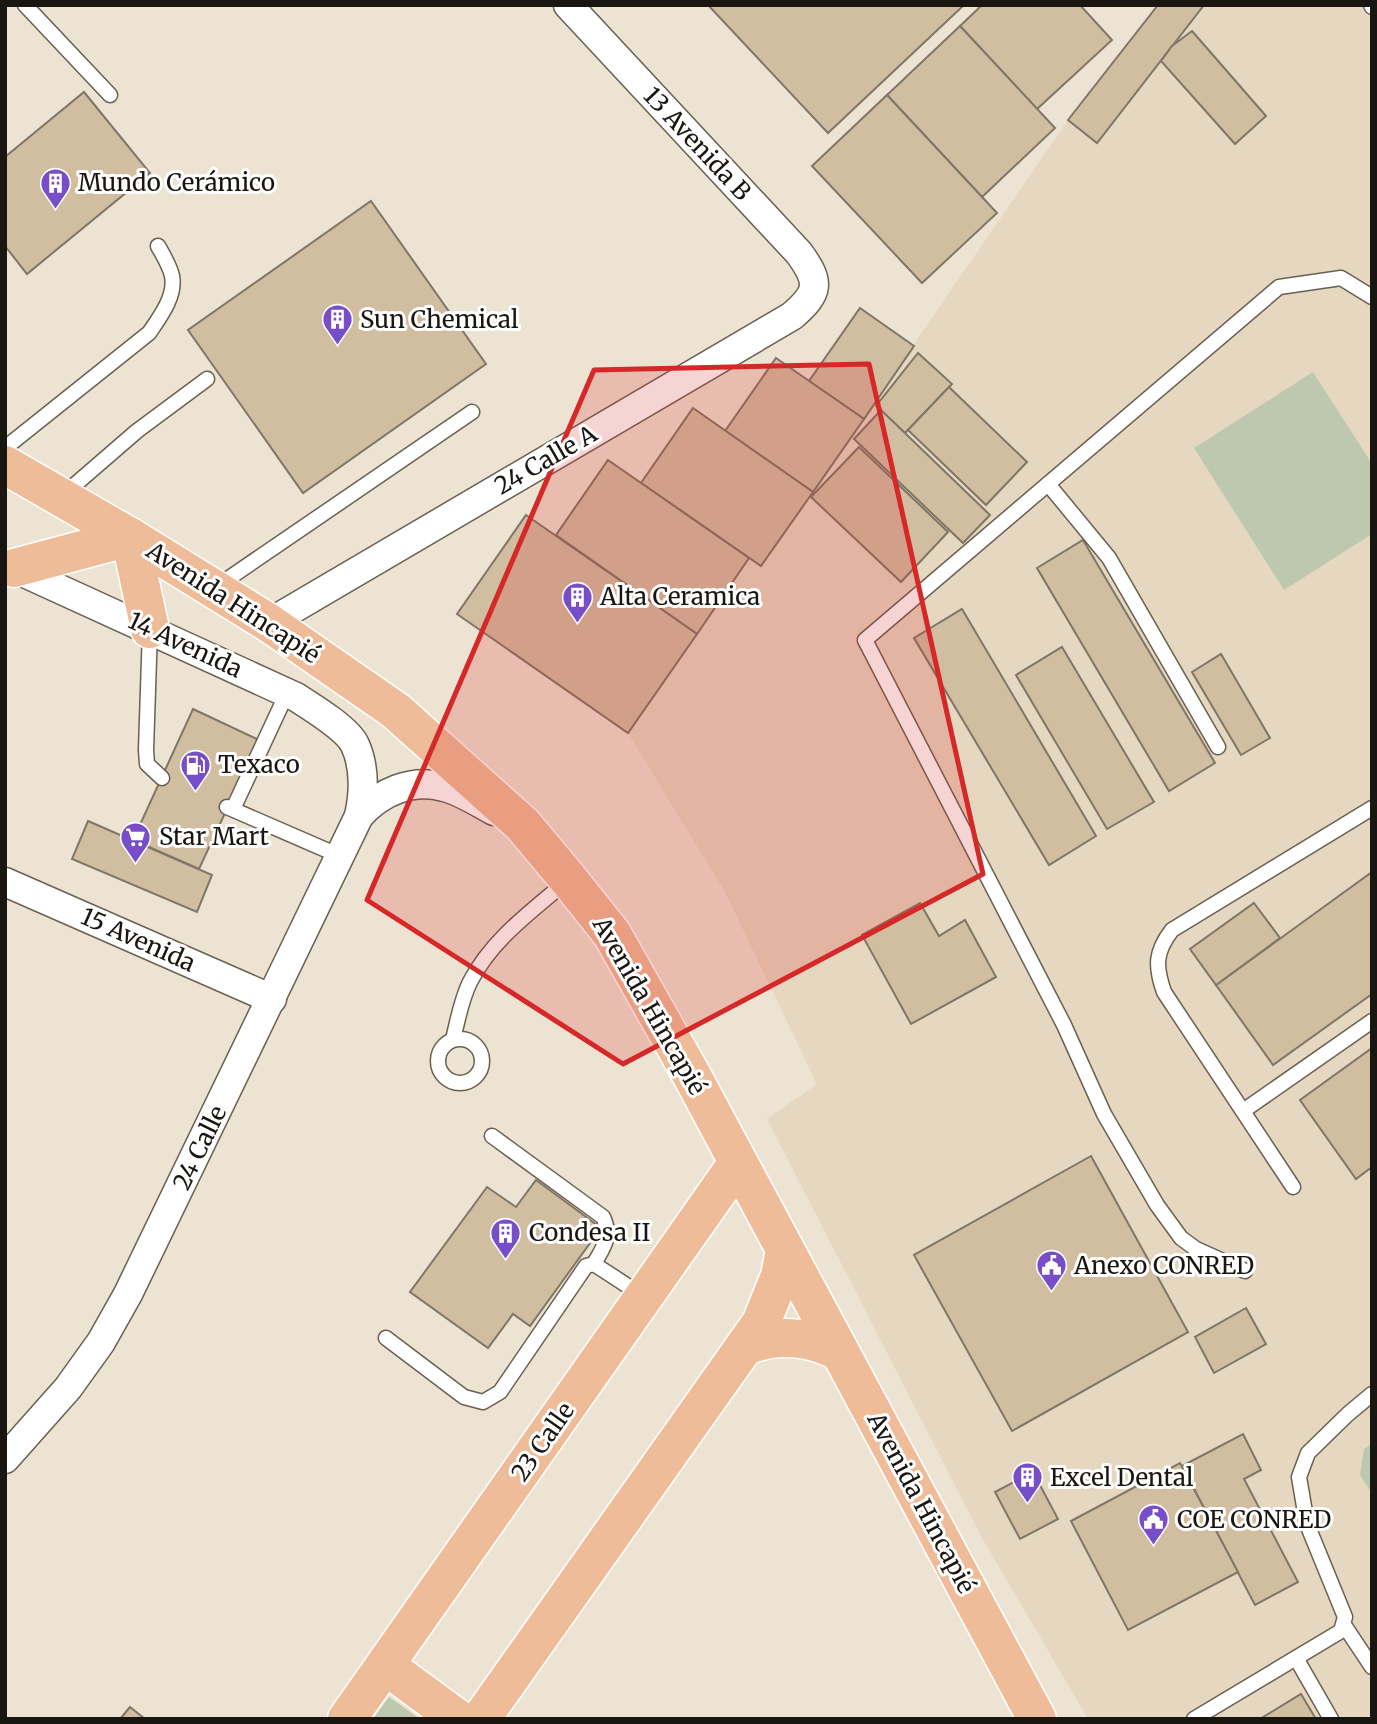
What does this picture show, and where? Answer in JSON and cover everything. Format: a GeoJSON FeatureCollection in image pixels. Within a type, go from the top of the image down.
{"type":"FeatureCollection","features":[{"type":"Feature","properties":{"kind":"main road","name":"Avenida Hincapié"},"geometry":{"type":"LineString","coordinates":[[5,465],[130,537],[269,623],[396,711],[523,825],[569,880],[612,934],[691,1074],[1037,1719]]}},
{"type":"Feature","properties":{"kind":"main road"},"geometry":{"type":"LineString","coordinates":[[9,566],[130,537],[150,629]]}},
{"type":"Feature","properties":{"kind":"main road","name":"23 Calle"},"geometry":{"type":"LineString","coordinates":[[347,1719],[737,1164]]}},
{"type":"Feature","properties":{"kind":"main road"},"geometry":{"type":"LineString","coordinates":[[481,1719],[747,1345],[772,1300],[785,1251]]}},
{"type":"Feature","properties":{"kind":"main road"},"geometry":{"type":"LineString","coordinates":[[747,1345],[761,1340],[792,1337],[825,1344],[840,1352]]}},
{"type":"Feature","properties":{"kind":"main road"},"geometry":{"type":"LineString","coordinates":[[386,1666],[458,1719]]}},
{"type":"Feature","properties":{"kind":"street","name":"13 Avenida B"},"geometry":{"type":"LineString","coordinates":[[568,5],[799,253],[813,273],[814,288]]}},
{"type":"Feature","properties":{"kind":"street","name":"24 Calle A"},"geometry":{"type":"LineString","coordinates":[[269,623],[792,316],[805,304],[814,288]]}},
{"type":"Feature","properties":{"kind":"street","name":"14 Avenida"},"geometry":{"type":"LineString","coordinates":[[9,566],[287,693],[321,713],[355,743]]}},
{"type":"Feature","properties":{"kind":"street","name":"24 Calle"},"geometry":{"type":"LineString","coordinates":[[5,1460],[68,1388],[101,1342],[128,1294],[359,816],[363,795],[362,775],[355,743]]}},
{"type":"Feature","properties":{"kind":"street","name":"24 Calle"},"geometry":{"type":"LineString","coordinates":[[359,816],[372,801],[415,784],[444,787],[523,825]]}},
{"type":"Feature","properties":{"kind":"street","name":"15 Avenida"},"geometry":{"type":"LineString","coordinates":[[5,882],[272,999]]}},
{"type":"Feature","properties":{"kind":"lane"},"geometry":{"type":"LineString","coordinates":[[25,5],[110,95]]}},
{"type":"Feature","properties":{"kind":"lane"},"geometry":{"type":"LineString","coordinates":[[5,448],[149,333],[164,311],[172,288],[172,277],[158,246]]}},
{"type":"Feature","properties":{"kind":"lane"},"geometry":{"type":"LineString","coordinates":[[1245,1271],[1196,1249],[1181,1238],[1157,1205],[1104,1114],[1063,1025],[865,640],[1279,287],[1341,278],[1372,297]]}},
{"type":"Feature","properties":{"kind":"lane"},"geometry":{"type":"LineString","coordinates":[[61,497],[137,431],[207,379]]}},
{"type":"Feature","properties":{"kind":"lane"},"geometry":{"type":"LineString","coordinates":[[213,589],[472,412]]}},
{"type":"Feature","properties":{"kind":"lane"},"geometry":{"type":"LineString","coordinates":[[1048,484],[1109,558],[1218,747]]}},
{"type":"Feature","properties":{"kind":"lane"},"geometry":{"type":"LineString","coordinates":[[150,629],[147,764],[162,778]]}},
{"type":"Feature","properties":{"kind":"lane"},"geometry":{"type":"LineString","coordinates":[[287,693],[230,808],[340,856]]}},
{"type":"Feature","properties":{"kind":"lane"},"geometry":{"type":"LineString","coordinates":[[1293,1187],[1164,992],[1158,968],[1161,944],[1172,930],[1372,808]]}},
{"type":"Feature","properties":{"kind":"lane"},"geometry":{"type":"LineString","coordinates":[[453,1039],[463,1000],[483,962],[508,931],[569,880]]}},
{"type":"Feature","properties":{"kind":"lane"},"geometry":{"type":"LineString","coordinates":[[1243,1111],[1372,1021]]}},
{"type":"Feature","properties":{"kind":"lane"},"geometry":{"type":"LineString","coordinates":[[386,1338],[464,1397],[483,1402],[500,1392],[586,1266],[594,1264],[606,1243],[608,1229],[603,1217],[492,1136]]}},
{"type":"Feature","properties":{"kind":"lane"},"geometry":{"type":"LineString","coordinates":[[594,1264],[644,1297]]}},
{"type":"Feature","properties":{"kind":"lane"},"geometry":{"type":"LineString","coordinates":[[1194,1719],[1341,1631],[1345,1617],[1307,1524],[1299,1477],[1308,1453],[1372,1394]]}},
{"type":"Feature","properties":{"kind":"lane"},"geometry":{"type":"LineString","coordinates":[[1344,1625],[1372,1667]]}},
{"type":"Feature","properties":{"kind":"lane"},"geometry":{"type":"LineString","coordinates":[[1296,1658],[1331,1719]]}},
{"type":"Feature","properties":{"kind":"highlighted area"},"geometry":{"type":"Polygon","coordinates":[[[869,364],[983,874],[623,1064],[367,900],[594,370],[869,364]]]}},
{"type":"Feature","properties":{"kind":"shaded area"},"geometry":{"type":"Polygon","coordinates":[[[1158,5],[1372,5],[1372,1719],[1088,1719],[981,1536],[767,1119],[817,1084],[725,892],[628,733],[749,558],[761,566],[1068,120],[1158,5]]]}},
{"type":"Feature","properties":{"kind":"green space"},"geometry":{"type":"Polygon","coordinates":[[[1313,372],[1372,464],[1372,534],[1284,590],[1194,448],[1313,372]]]}},
{"type":"Feature","properties":{"kind":"green space"},"geometry":{"type":"Polygon","coordinates":[[[1372,1443],[1372,1494],[1360,1475],[1364,1449],[1372,1443]]]}},
{"type":"Feature","properties":{"kind":"green space"},"geometry":{"type":"Polygon","coordinates":[[[389,1697],[420,1719],[373,1719],[389,1697]]]}},
{"type":"Feature","properties":{"kind":"building"},"geometry":{"type":"Polygon","coordinates":[[[708,5],[964,5],[828,133],[708,5]]]}},
{"type":"Feature","properties":{"kind":"building"},"geometry":{"type":"Polygon","coordinates":[[[982,5],[1080,5],[1112,40],[1037,109],[960,26],[982,5]]]}},
{"type":"Feature","properties":{"kind":"building"},"geometry":{"type":"Polygon","coordinates":[[[1158,5],[1204,5],[1097,143],[1068,120],[1158,5]]]}},
{"type":"Feature","properties":{"kind":"building"},"geometry":{"type":"Polygon","coordinates":[[[960,26],[1055,128],[982,197],[887,95],[960,26]]]}},
{"type":"Feature","properties":{"kind":"building"},"geometry":{"type":"Polygon","coordinates":[[[1192,31],[1266,116],[1235,144],[1161,61],[1172,46],[1192,31]]]}},
{"type":"Feature","properties":{"kind":"building","name":"Mundo Cerámico"},"geometry":{"type":"Polygon","coordinates":[[[84,92],[150,173],[27,274],[5,246],[5,157],[84,92]]]}},
{"type":"Feature","properties":{"kind":"building"},"geometry":{"type":"Polygon","coordinates":[[[887,95],[997,213],[922,283],[812,166],[887,95]]]}},
{"type":"Feature","properties":{"kind":"building","name":"Sun Chemical"},"geometry":{"type":"Polygon","coordinates":[[[371,201],[486,364],[303,493],[188,330],[371,201]]]}},
{"type":"Feature","properties":{"kind":"building"},"geometry":{"type":"Polygon","coordinates":[[[860,308],[914,346],[864,419],[809,381],[860,308]]]}},
{"type":"Feature","properties":{"kind":"building"},"geometry":{"type":"Polygon","coordinates":[[[918,353],[952,384],[905,433],[876,406],[918,353]]]}},
{"type":"Feature","properties":{"kind":"building"},"geometry":{"type":"Polygon","coordinates":[[[776,358],[864,419],[813,492],[725,431],[776,358]]]}},
{"type":"Feature","properties":{"kind":"building"},"geometry":{"type":"Polygon","coordinates":[[[949,387],[1027,462],[986,505],[908,430],[949,387]]]}},
{"type":"Feature","properties":{"kind":"building"},"geometry":{"type":"Polygon","coordinates":[[[693,408],[813,492],[761,566],[641,483],[693,408]]]}},
{"type":"Feature","properties":{"kind":"building"},"geometry":{"type":"Polygon","coordinates":[[[881,410],[990,515],[963,543],[854,439],[881,410]]]}},
{"type":"Feature","properties":{"kind":"building"},"geometry":{"type":"Polygon","coordinates":[[[859,447],[948,532],[901,582],[811,497],[859,447]]]}},
{"type":"Feature","properties":{"kind":"building"},"geometry":{"type":"Polygon","coordinates":[[[608,460],[749,558],[697,634],[556,535],[608,460]]]}},
{"type":"Feature","properties":{"kind":"building","name":"Alta Ceramica"},"geometry":{"type":"Polygon","coordinates":[[[526,515],[697,634],[628,733],[457,614],[526,515]]]}},
{"type":"Feature","properties":{"kind":"building"},"geometry":{"type":"Polygon","coordinates":[[[1083,540],[1215,763],[1169,791],[1037,568],[1083,540]]]}},
{"type":"Feature","properties":{"kind":"building"},"geometry":{"type":"Polygon","coordinates":[[[962,609],[1096,836],[1049,865],[914,638],[962,609]]]}},
{"type":"Feature","properties":{"kind":"building"},"geometry":{"type":"Polygon","coordinates":[[[1062,647],[1154,802],[1107,829],[1016,675],[1062,647]]]}},
{"type":"Feature","properties":{"kind":"building"},"geometry":{"type":"Polygon","coordinates":[[[1221,654],[1270,738],[1241,755],[1192,672],[1221,654]]]}},
{"type":"Feature","properties":{"kind":"building","name":"Texaco"},"geometry":{"type":"Polygon","coordinates":[[[193,709],[259,740],[199,869],[133,840],[193,709]]]}},
{"type":"Feature","properties":{"kind":"building","name":"Star Mart"},"geometry":{"type":"Polygon","coordinates":[[[88,821],[212,875],[197,912],[72,859],[88,821]]]}},
{"type":"Feature","properties":{"kind":"building"},"geometry":{"type":"Polygon","coordinates":[[[1372,872],[1372,994],[1273,1065],[1216,985],[1372,872]]]}},
{"type":"Feature","properties":{"kind":"building"},"geometry":{"type":"Polygon","coordinates":[[[920,903],[939,936],[965,920],[996,977],[911,1024],[862,935],[920,903]]]}},
{"type":"Feature","properties":{"kind":"building"},"geometry":{"type":"Polygon","coordinates":[[[1254,903],[1280,938],[1216,985],[1190,949],[1254,903]]]}},
{"type":"Feature","properties":{"kind":"building"},"geometry":{"type":"Polygon","coordinates":[[[1372,1048],[1372,1167],[1356,1179],[1300,1100],[1372,1048]]]}},
{"type":"Feature","properties":{"kind":"building","name":"Anexo CONRED"},"geometry":{"type":"Polygon","coordinates":[[[1091,1156],[1188,1332],[1012,1431],[914,1255],[1091,1156]]]}},
{"type":"Feature","properties":{"kind":"building","name":"Condesa II"},"geometry":{"type":"Polygon","coordinates":[[[536,1180],[601,1228],[530,1326],[513,1314],[488,1348],[410,1292],[487,1187],[516,1207],[536,1180]]]}},
{"type":"Feature","properties":{"kind":"building"},"geometry":{"type":"Polygon","coordinates":[[[1246,1308],[1266,1344],[1214,1373],[1195,1337],[1246,1308]]]}},
{"type":"Feature","properties":{"kind":"building"},"geometry":{"type":"Polygon","coordinates":[[[1243,1434],[1261,1470],[1244,1479],[1298,1582],[1255,1605],[1182,1466],[1243,1434]]]}},
{"type":"Feature","properties":{"kind":"building","name":"COE CONRED"},"geometry":{"type":"Polygon","coordinates":[[[1180,1463],[1238,1572],[1128,1630],[1071,1521],[1180,1463]]]}},
{"type":"Feature","properties":{"kind":"building","name":"Excel Dental"},"geometry":{"type":"Polygon","coordinates":[[[1033,1472],[1058,1519],[1020,1539],[995,1492],[1033,1472]]]}},
{"type":"Feature","properties":{"kind":"building"},"geometry":{"type":"Polygon","coordinates":[[[1301,1694],[1316,1719],[1260,1719],[1301,1694]]]}},
{"type":"Feature","properties":{"kind":"building"},"geometry":{"type":"Polygon","coordinates":[[[130,1707],[145,1719],[120,1719],[130,1707]]]}},
{"type":"Feature","properties":{"kind":"place","name":"Mundo Cerámico"},"geometry":{"type":"Point","coordinates":[55,210]}},
{"type":"Feature","properties":{"kind":"place","name":"Sun Chemical"},"geometry":{"type":"Point","coordinates":[337,347]}},
{"type":"Feature","properties":{"kind":"place","name":"Alta Ceramica"},"geometry":{"type":"Point","coordinates":[577,624]}},
{"type":"Feature","properties":{"kind":"place","name":"Texaco"},"geometry":{"type":"Point","coordinates":[195,792]}},
{"type":"Feature","properties":{"kind":"place","name":"Star Mart"},"geometry":{"type":"Point","coordinates":[136,864]}},
{"type":"Feature","properties":{"kind":"place","name":"Condesa II"},"geometry":{"type":"Point","coordinates":[506,1260]}},
{"type":"Feature","properties":{"kind":"place","name":"Anexo CONRED"},"geometry":{"type":"Point","coordinates":[1051,1293]}},
{"type":"Feature","properties":{"kind":"place","name":"Excel Dental"},"geometry":{"type":"Point","coordinates":[1027,1505]}},
{"type":"Feature","properties":{"kind":"place","name":"COE CONRED"},"geometry":{"type":"Point","coordinates":[1154,1547]}}]}
